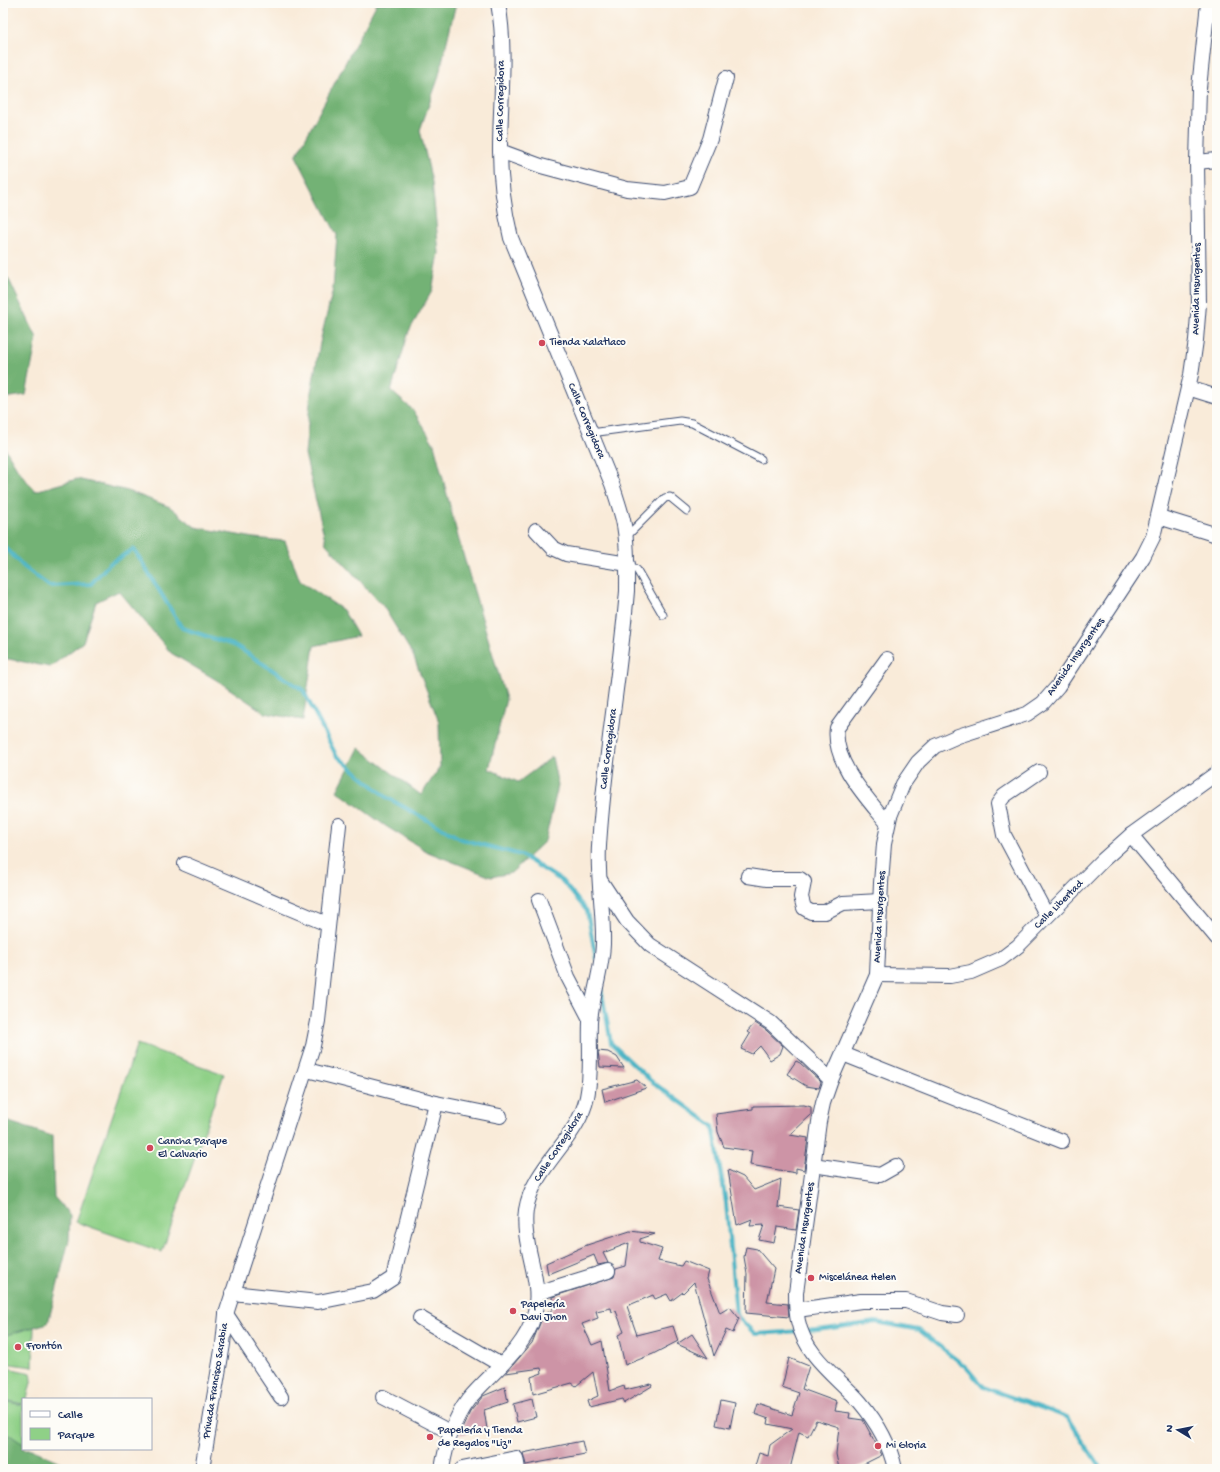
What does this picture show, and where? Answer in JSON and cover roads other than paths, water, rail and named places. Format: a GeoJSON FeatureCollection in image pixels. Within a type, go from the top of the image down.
{"type":"FeatureCollection","features":[{"type":"Feature","properties":{"kind":"street","name":"Calle Corregidora"},"geometry":{"type":"LineString","coordinates":[[442,1469],[450,1432],[459,1414],[469,1400],[501,1365],[527,1333],[534,1317],[537,1293],[536,1282],[527,1246],[525,1225],[526,1209],[538,1176],[581,1116],[588,1096],[590,1019],[602,966],[603,925],[599,879],[601,816],[623,632],[628,564],[623,520],[612,484],[511,238],[502,198],[500,151],[501,58],[498,3]]}},
{"type":"Feature","properties":{"kind":"street","name":"Avenida Insurgentes"},"geometry":{"type":"LineString","coordinates":[[797,1316],[796,1293],[818,1122],[831,1080],[877,975],[884,844],[888,824],[902,784],[918,762],[935,746],[958,736],[1027,714],[1043,703],[1058,686],[1143,557],[1153,538],[1188,388],[1196,340],[1199,304],[1197,162],[1199,88],[1208,3]]}},
{"type":"Feature","properties":{"kind":"street"},"geometry":{"type":"LineString","coordinates":[[500,151],[541,166],[627,189],[665,193],[690,187],[710,139],[726,78]]}},
{"type":"Feature","properties":{"kind":"street"},"geometry":{"type":"LineString","coordinates":[[1197,162],[1217,160]]}},
{"type":"Feature","properties":{"kind":"street"},"geometry":{"type":"LineString","coordinates":[[1188,388],[1217,397]]}},
{"type":"Feature","properties":{"kind":"street"},"geometry":{"type":"LineString","coordinates":[[1159,517],[1217,535]]}},
{"type":"Feature","properties":{"kind":"street"},"geometry":{"type":"LineString","coordinates":[[536,530],[553,548],[566,554],[628,564]]}},
{"type":"Feature","properties":{"kind":"street"},"geometry":{"type":"LineString","coordinates":[[887,659],[837,728],[835,739],[848,774],[888,824]]}},
{"type":"Feature","properties":{"kind":"street"},"geometry":{"type":"LineString","coordinates":[[1040,772],[1004,796],[998,804],[1004,835],[1047,916]]}},
{"type":"Feature","properties":{"kind":"street","name":"Calle Libertad"},"geometry":{"type":"LineString","coordinates":[[877,975],[950,976],[971,972],[986,967],[1001,959],[1018,946],[1131,835],[1217,773]]}},
{"type":"Feature","properties":{"kind":"street","name":"Privada Francisco Sarabia"},"geometry":{"type":"LineString","coordinates":[[202,1469],[223,1344],[226,1314],[307,1070],[318,1021],[327,924],[339,825]]}},
{"type":"Feature","properties":{"kind":"street"},"geometry":{"type":"LineString","coordinates":[[1131,835],[1217,938]]}},
{"type":"Feature","properties":{"kind":"street"},"geometry":{"type":"LineString","coordinates":[[185,864],[327,924]]}},
{"type":"Feature","properties":{"kind":"street"},"geometry":{"type":"LineString","coordinates":[[748,876],[767,880],[800,879],[804,882],[800,897],[804,908],[817,914],[825,912],[843,903],[880,901]]}},
{"type":"Feature","properties":{"kind":"street"},"geometry":{"type":"LineString","coordinates":[[599,879],[627,921],[646,942],[771,1023],[831,1080]]}},
{"type":"Feature","properties":{"kind":"street"},"geometry":{"type":"LineString","coordinates":[[539,900],[568,978],[590,1019]]}},
{"type":"Feature","properties":{"kind":"street"},"geometry":{"type":"LineString","coordinates":[[843,1054],[1062,1141]]}},
{"type":"Feature","properties":{"kind":"street"},"geometry":{"type":"LineString","coordinates":[[307,1070],[436,1103],[500,1116]]}},
{"type":"Feature","properties":{"kind":"street"},"geometry":{"type":"LineString","coordinates":[[232,1293],[318,1302],[373,1291],[393,1278],[436,1103]]}},
{"type":"Feature","properties":{"kind":"street"},"geometry":{"type":"LineString","coordinates":[[813,1165],[880,1175],[896,1166]]}},
{"type":"Feature","properties":{"kind":"street"},"geometry":{"type":"LineString","coordinates":[[537,1293],[608,1271]]}},
{"type":"Feature","properties":{"kind":"street"},"geometry":{"type":"LineString","coordinates":[[895,1469],[886,1442],[874,1421],[860,1402],[814,1355],[797,1316],[861,1300],[906,1301],[942,1313],[957,1314]]}},
{"type":"Feature","properties":{"kind":"street"},"geometry":{"type":"LineString","coordinates":[[226,1314],[281,1398]]}},
{"type":"Feature","properties":{"kind":"street"},"geometry":{"type":"LineString","coordinates":[[420,1318],[501,1365]]}},
{"type":"Feature","properties":{"kind":"street"},"geometry":{"type":"LineString","coordinates":[[383,1396],[450,1432]]}},
{"type":"Feature","properties":{"kind":"street"},"geometry":{"type":"LineString","coordinates":[[462,1469],[516,1458],[518,1469]]}},
{"type":"Feature","properties":{"kind":"lane"},"geometry":{"type":"LineString","coordinates":[[591,433],[680,421],[692,424],[761,459]]}},
{"type":"Feature","properties":{"kind":"lane"},"geometry":{"type":"LineString","coordinates":[[625,537],[665,498],[670,497],[688,511]]}},
{"type":"Feature","properties":{"kind":"lane"},"geometry":{"type":"LineString","coordinates":[[628,564],[637,570],[663,615]]}},
{"type":"Feature","properties":{"kind":"waterway"},"geometry":{"type":"LineString","coordinates":[[3,545],[24,567],[49,586],[91,584],[109,564],[134,549],[182,628],[236,646],[303,690],[336,755],[386,797],[461,839],[521,855],[562,881],[587,911],[596,959]]}},
{"type":"Feature","properties":{"kind":"waterway"},"geometry":{"type":"LineString","coordinates":[[601,988],[611,1043],[650,1080],[713,1126],[726,1203],[736,1315],[755,1334],[817,1330],[876,1322],[919,1330],[966,1367],[983,1387],[1067,1417],[1101,1469]]}},
{"type":"Feature","properties":{"kind":"place","name":"Tienda Xalatlaco"},"geometry":{"type":"Point","coordinates":[542,343]}},
{"type":"Feature","properties":{"kind":"place","name":"Cancha Parque El Calvario"},"geometry":{"type":"Point","coordinates":[150,1148]}},
{"type":"Feature","properties":{"kind":"place","name":"Miscelánea Helen"},"geometry":{"type":"Point","coordinates":[811,1278]}},
{"type":"Feature","properties":{"kind":"place","name":"Papelería Davi Jhon"},"geometry":{"type":"Point","coordinates":[513,1311]}},
{"type":"Feature","properties":{"kind":"place","name":"Frontón"},"geometry":{"type":"Point","coordinates":[18,1347]}},
{"type":"Feature","properties":{"kind":"place","name":"Papelería y Tienda de Regalos \"Liz\""},"geometry":{"type":"Point","coordinates":[430,1437]}},
{"type":"Feature","properties":{"kind":"place","name":"Mi Gloria"},"geometry":{"type":"Point","coordinates":[878,1446]}}]}
